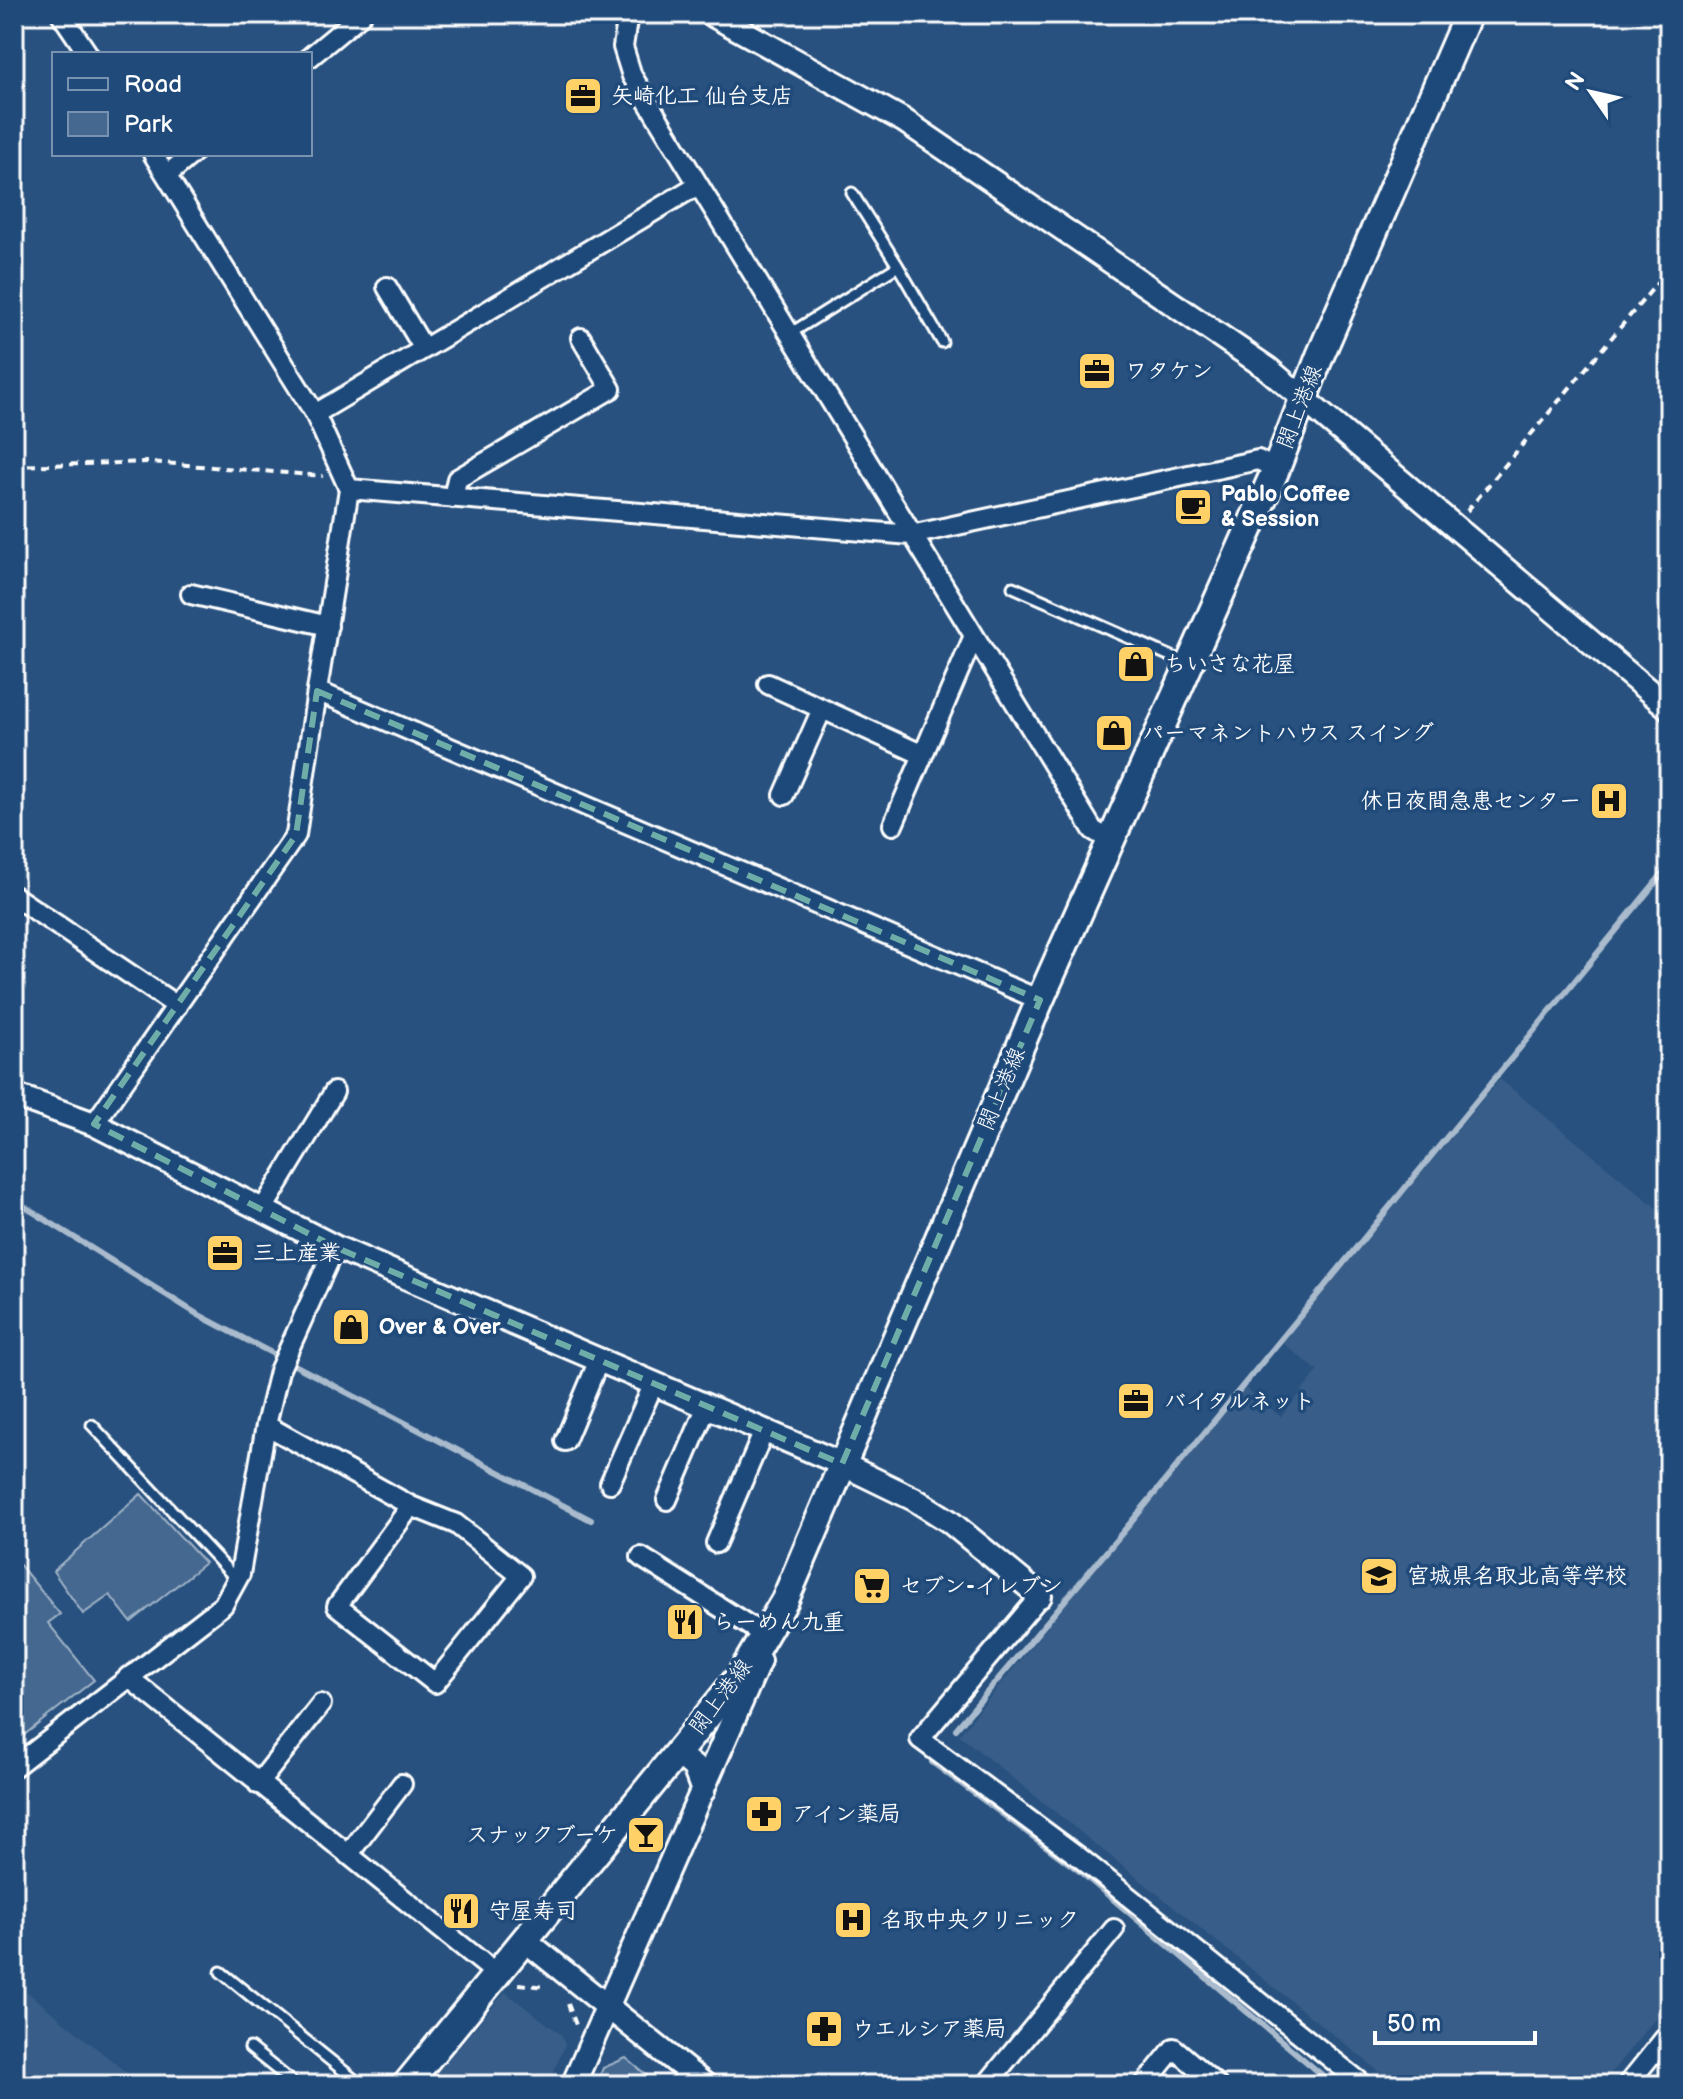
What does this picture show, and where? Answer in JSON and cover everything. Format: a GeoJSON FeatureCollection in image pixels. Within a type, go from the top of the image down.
{"type":"FeatureCollection","features":[{"type":"Feature","properties":{"kind":"main road","name":"閖上港線"},"geometry":{"type":"LineString","coordinates":[[406,2085],[508,1980],[526,1941],[740,1676],[785,1600],[1040,1000],[1276,469],[1303,398],[1468,14]]}},
{"type":"Feature","properties":{"kind":"street"},"geometry":{"type":"LineString","coordinates":[[61,14],[87,52]]}},
{"type":"Feature","properties":{"kind":"street"},"geometry":{"type":"LineString","coordinates":[[312,55],[362,14]]}},
{"type":"Feature","properties":{"kind":"street"},"geometry":{"type":"LineString","coordinates":[[628,14],[623,31],[626,62],[696,186],[791,333],[973,638],[1093,830],[1111,841]]}},
{"type":"Feature","properties":{"kind":"street"},"geometry":{"type":"LineString","coordinates":[[711,14],[903,120],[1267,368],[1669,708]]}},
{"type":"Feature","properties":{"kind":"street"},"geometry":{"type":"LineString","coordinates":[[94,1124],[296,835],[347,484],[315,414],[154,156]]}},
{"type":"Feature","properties":{"kind":"street"},"geometry":{"type":"LineString","coordinates":[[167,175],[190,156]]}},
{"type":"Feature","properties":{"kind":"street"},"geometry":{"type":"LineString","coordinates":[[315,414],[696,186]]}},
{"type":"Feature","properties":{"kind":"street"},"geometry":{"type":"LineString","coordinates":[[387,287],[424,349]]}},
{"type":"Feature","properties":{"kind":"street"},"geometry":{"type":"LineString","coordinates":[[453,498],[457,479],[611,389],[581,338]]}},
{"type":"Feature","properties":{"kind":"street"},"geometry":{"type":"LineString","coordinates":[[347,484],[453,498],[911,535],[1258,460],[1276,469]]}},
{"type":"Feature","properties":{"kind":"street"},"geometry":{"type":"LineString","coordinates":[[191,594],[328,626]]}},
{"type":"Feature","properties":{"kind":"street"},"geometry":{"type":"LineString","coordinates":[[893,825],[973,638]]}},
{"type":"Feature","properties":{"kind":"street"},"geometry":{"type":"LineString","coordinates":[[768,684],[923,755]]}},
{"type":"Feature","properties":{"kind":"street"},"geometry":{"type":"LineString","coordinates":[[317,691],[1040,1000]]}},
{"type":"Feature","properties":{"kind":"street"},"geometry":{"type":"LineString","coordinates":[[784,795],[822,709]]}},
{"type":"Feature","properties":{"kind":"street"},"geometry":{"type":"LineString","coordinates":[[14,896],[177,1006]]}},
{"type":"Feature","properties":{"kind":"street"},"geometry":{"type":"LineString","coordinates":[[263,1209],[334,1092]]}},
{"type":"Feature","properties":{"kind":"street"},"geometry":{"type":"LineString","coordinates":[[14,1095],[94,1124],[335,1247],[842,1464],[914,1499],[949,1521],[1040,1596],[920,1739],[1079,1857],[1364,2085]]}},
{"type":"Feature","properties":{"kind":"street"},"geometry":{"type":"LineString","coordinates":[[14,1767],[223,1605],[237,1580],[279,1371],[335,1247]]}},
{"type":"Feature","properties":{"kind":"street"},"geometry":{"type":"LineString","coordinates":[[565,1441],[599,1360]]}},
{"type":"Feature","properties":{"kind":"street"},"geometry":{"type":"LineString","coordinates":[[610,1483],[654,1383]]}},
{"type":"Feature","properties":{"kind":"street"},"geometry":{"type":"LineString","coordinates":[[667,1500],[707,1406]]}},
{"type":"Feature","properties":{"kind":"street"},"geometry":{"type":"LineString","coordinates":[[266,1425],[411,1506],[456,1524],[521,1576],[435,1683],[337,1606],[411,1506]]}},
{"type":"Feature","properties":{"kind":"street"},"geometry":{"type":"LineString","coordinates":[[716,1543],[764,1431]]}},
{"type":"Feature","properties":{"kind":"street"},"geometry":{"type":"LineString","coordinates":[[641,1557],[764,1635]]}},
{"type":"Feature","properties":{"kind":"street"},"geometry":{"type":"LineString","coordinates":[[573,2085],[785,1600]]}},
{"type":"Feature","properties":{"kind":"street"},"geometry":{"type":"LineString","coordinates":[[128,1677],[258,1784],[508,1980]]}},
{"type":"Feature","properties":{"kind":"street"},"geometry":{"type":"LineString","coordinates":[[258,1784],[321,1704]]}},
{"type":"Feature","properties":{"kind":"street"},"geometry":{"type":"LineString","coordinates":[[678,1754],[694,1767],[703,1791]]}},
{"type":"Feature","properties":{"kind":"street"},"geometry":{"type":"LineString","coordinates":[[348,1855],[402,1784]]}},
{"type":"Feature","properties":{"kind":"street"},"geometry":{"type":"LineString","coordinates":[[986,2085],[1114,1929]]}},
{"type":"Feature","properties":{"kind":"street"},"geometry":{"type":"LineString","coordinates":[[526,1941],[705,2085]]}},
{"type":"Feature","properties":{"kind":"street"},"geometry":{"type":"LineString","coordinates":[[1627,2085],[1669,2033]]}},
{"type":"Feature","properties":{"kind":"street"},"geometry":{"type":"LineString","coordinates":[[1144,2085],[1174,2048],[1217,2085]]}},
{"type":"Feature","properties":{"kind":"lane"},"geometry":{"type":"LineString","coordinates":[[852,193],[942,342]]}},
{"type":"Feature","properties":{"kind":"lane"},"geometry":{"type":"LineString","coordinates":[[791,333],[898,266]]}},
{"type":"Feature","properties":{"kind":"lane"},"geometry":{"type":"LineString","coordinates":[[1013,587],[1189,664]]}},
{"type":"Feature","properties":{"kind":"lane"},"geometry":{"type":"LineString","coordinates":[[92,1425],[237,1580]]}},
{"type":"Feature","properties":{"kind":"lane"},"geometry":{"type":"LineString","coordinates":[[221,1972],[361,2085]]}},
{"type":"Feature","properties":{"kind":"lane"},"geometry":{"type":"LineString","coordinates":[[250,2048],[296,2085]]}},
{"type":"Feature","properties":{"kind":"path"},"geometry":{"type":"LineString","coordinates":[[1455,525],[1669,269]]}},
{"type":"Feature","properties":{"kind":"path"},"geometry":{"type":"LineString","coordinates":[[14,466],[151,462],[347,484]]}},
{"type":"Feature","properties":{"kind":"path"},"geometry":{"type":"LineString","coordinates":[[508,1980],[544,1986],[556,1993]]}},
{"type":"Feature","properties":{"kind":"path"},"geometry":{"type":"LineString","coordinates":[[568,2001],[577,2029]]}},
{"type":"Feature","properties":{"kind":"highlighted area"},"geometry":{"type":"Polygon","coordinates":[[[317,691],[1040,1000],[842,1464],[335,1247],[94,1124],[296,835],[317,691]]]}},
{"type":"Feature","properties":{"kind":"shaded area","name":"宮城県名取北高等学校"},"geometry":{"type":"Polygon","coordinates":[[[1500,1079],[1669,1218],[1669,2002],[1601,2085],[1396,2085],[959,1735],[1244,1387],[1281,1417],[1318,1371],[1281,1342],[1500,1079]]]}},
{"type":"Feature","properties":{"kind":"shaded area"},"geometry":{"type":"Polygon","coordinates":[[[21,1987],[142,2085],[14,2085],[14,1996],[21,1987]]]}},
{"type":"Feature","properties":{"kind":"shaded area"},"geometry":{"type":"Polygon","coordinates":[[[505,1992],[562,2035],[565,2045],[548,2085],[427,2085],[505,1992]]]}},
{"type":"Feature","properties":{"kind":"green space"},"geometry":{"type":"Polygon","coordinates":[[[141,1494],[205,1563],[131,1622],[110,1595],[83,1614],[53,1571],[141,1494]]]}},
{"type":"Feature","properties":{"kind":"green space"},"geometry":{"type":"Polygon","coordinates":[[[14,1558],[60,1614],[48,1623],[94,1680],[14,1743],[14,1558]]]}},
{"type":"Feature","properties":{"kind":"green space"},"geometry":{"type":"Polygon","coordinates":[[[626,2058],[658,2085],[596,2085],[603,2068],[626,2058]]]}},
{"type":"Feature","properties":{"kind":"waterway"},"geometry":{"type":"LineString","coordinates":[[956,1729],[1128,1526],[1669,866]]}},
{"type":"Feature","properties":{"kind":"waterway"},"geometry":{"type":"LineString","coordinates":[[14,1200],[197,1314],[591,1520]]}},
{"type":"Feature","properties":{"kind":"waterway"},"geometry":{"type":"LineString","coordinates":[[932,1762],[1077,1869],[1334,2085]]}},
{"type":"Feature","properties":{"kind":"place","name":"矢崎化工 仙台支店"},"geometry":{"type":"Point","coordinates":[583,96]}},
{"type":"Feature","properties":{"kind":"place","name":"ワタケン"},"geometry":{"type":"Point","coordinates":[1097,371]}},
{"type":"Feature","properties":{"kind":"place","name":"Pablo Coffee & Session"},"geometry":{"type":"Point","coordinates":[1193,507]}},
{"type":"Feature","properties":{"kind":"place","name":"ちいさな花屋"},"geometry":{"type":"Point","coordinates":[1136,664]}},
{"type":"Feature","properties":{"kind":"place","name":"パーマネントハウス スイング"},"geometry":{"type":"Point","coordinates":[1114,733]}},
{"type":"Feature","properties":{"kind":"place","name":"休日夜間急患センター"},"geometry":{"type":"Point","coordinates":[1609,801]}},
{"type":"Feature","properties":{"kind":"place","name":"三上産業"},"geometry":{"type":"Point","coordinates":[225,1253]}},
{"type":"Feature","properties":{"kind":"place","name":"Over & Over"},"geometry":{"type":"Point","coordinates":[351,1327]}},
{"type":"Feature","properties":{"kind":"place","name":"バイタルネット"},"geometry":{"type":"Point","coordinates":[1136,1401]}},
{"type":"Feature","properties":{"kind":"place","name":"宮城県名取北高等学校"},"geometry":{"type":"Point","coordinates":[1379,1576]}},
{"type":"Feature","properties":{"kind":"place","name":"セブン-イレブン"},"geometry":{"type":"Point","coordinates":[872,1586]}},
{"type":"Feature","properties":{"kind":"place","name":"らーめん九重"},"geometry":{"type":"Point","coordinates":[685,1622]}},
{"type":"Feature","properties":{"kind":"place","name":"アイン薬局"},"geometry":{"type":"Point","coordinates":[764,1814]}},
{"type":"Feature","properties":{"kind":"place","name":"スナックブーケ"},"geometry":{"type":"Point","coordinates":[646,1835]}},
{"type":"Feature","properties":{"kind":"place","name":"守屋寿司"},"geometry":{"type":"Point","coordinates":[461,1911]}},
{"type":"Feature","properties":{"kind":"place","name":"名取中央クリニック"},"geometry":{"type":"Point","coordinates":[853,1920]}},
{"type":"Feature","properties":{"kind":"place","name":"ウエルシア薬局"},"geometry":{"type":"Point","coordinates":[824,2029]}}]}
